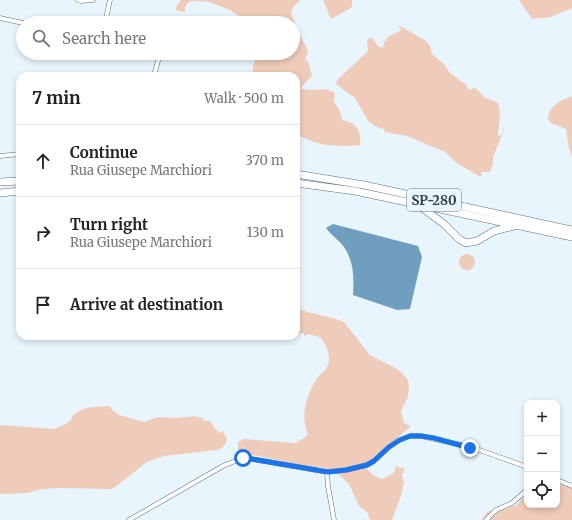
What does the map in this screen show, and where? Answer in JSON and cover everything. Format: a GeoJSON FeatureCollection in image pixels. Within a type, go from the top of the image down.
{"type":"FeatureCollection","features":[{"type":"Feature","properties":{"kind":"highway","name":"SP-280"},"geometry":{"type":"LineString","coordinates":[[300,175],[364,185],[572,230]]}},
{"type":"Feature","properties":{"kind":"highway"},"geometry":{"type":"LineString","coordinates":[[0,182],[16,181]]}},
{"type":"Feature","properties":{"kind":"highway","name":"SP-280"},"geometry":{"type":"LineString","coordinates":[[300,184],[355,191],[572,237]]}},
{"type":"Feature","properties":{"kind":"highway"},"geometry":{"type":"LineString","coordinates":[[1,193],[16,191]]}},
{"type":"Feature","properties":{"kind":"highway"},"geometry":{"type":"LineString","coordinates":[[419,205],[444,224],[459,239],[466,243],[477,241],[494,231],[516,226]]}},
{"type":"Feature","properties":{"kind":"street"},"geometry":{"type":"LineString","coordinates":[[78,0],[93,0]]}},
{"type":"Feature","properties":{"kind":"street"},"geometry":{"type":"LineString","coordinates":[[106,16],[110,0]]}},
{"type":"Feature","properties":{"kind":"street"},"geometry":{"type":"LineString","coordinates":[[0,18],[16,21]]}},
{"type":"Feature","properties":{"kind":"street"},"geometry":{"type":"LineString","coordinates":[[155,72],[158,60]]}},
{"type":"Feature","properties":{"kind":"street"},"geometry":{"type":"LineString","coordinates":[[0,156],[16,154]]}},
{"type":"Feature","properties":{"kind":"street"},"geometry":{"type":"LineString","coordinates":[[129,520],[223,466],[243,458],[328,472],[346,470],[367,465],[400,440],[410,436],[416,436],[434,438],[470,448],[524,466]]}},
{"type":"Feature","properties":{"kind":"street"},"geometry":{"type":"LineString","coordinates":[[328,472],[328,486],[334,520]]}},
{"type":"Feature","properties":{"kind":"street"},"geometry":{"type":"LineString","coordinates":[[560,481],[572,486]]}},
{"type":"Feature","properties":{"kind":"street"},"geometry":{"type":"LineString","coordinates":[[486,520],[496,510],[512,503],[524,493]]}},
{"type":"Feature","properties":{"kind":"shaded area"},"geometry":{"type":"Polygon","coordinates":[[[181,0],[300,0],[293,7],[291,13],[292,16],[239,16],[230,10],[209,2],[197,1],[188,2],[185,7],[185,12],[176,10],[177,5],[181,0]]]}},
{"type":"Feature","properties":{"kind":"shaded area"},"geometry":{"type":"Polygon","coordinates":[[[323,0],[352,0],[352,5],[351,8],[331,19],[323,0]]]}},
{"type":"Feature","properties":{"kind":"shaded area"},"geometry":{"type":"Polygon","coordinates":[[[519,0],[572,0],[572,8],[551,17],[532,19],[519,0]]]}},
{"type":"Feature","properties":{"kind":"shaded area"},"geometry":{"type":"Polygon","coordinates":[[[398,26],[426,41],[430,46],[432,54],[445,65],[449,72],[466,84],[469,90],[474,88],[477,89],[483,96],[498,104],[500,112],[498,136],[501,135],[504,128],[504,130],[493,157],[493,164],[490,172],[482,172],[482,176],[479,176],[458,164],[445,152],[407,136],[385,132],[384,129],[377,127],[368,121],[355,98],[336,84],[337,80],[368,51],[368,39],[372,38],[378,46],[383,48],[386,39],[400,31],[401,29],[398,26]]]}},
{"type":"Feature","properties":{"kind":"shaded area"},"geometry":{"type":"Polygon","coordinates":[[[300,36],[307,48],[308,54],[305,58],[312,75],[301,89],[324,89],[334,92],[334,102],[339,109],[342,120],[352,123],[357,128],[360,135],[360,145],[343,146],[324,144],[314,142],[300,136],[300,72],[253,72],[255,60],[300,60],[300,36]]]}},
{"type":"Feature","properties":{"kind":"shaded area"},"geometry":{"type":"Polygon","coordinates":[[[572,96],[572,156],[569,149],[566,129],[551,123],[548,119],[550,110],[556,104],[572,96]]]}},
{"type":"Feature","properties":{"kind":"shaded area"},"geometry":{"type":"Polygon","coordinates":[[[467,254],[474,259],[475,262],[470,269],[467,270],[460,265],[459,262],[464,255],[467,254]]]}},
{"type":"Feature","properties":{"kind":"shaded area"},"geometry":{"type":"Polygon","coordinates":[[[300,310],[344,322],[370,355],[395,368],[408,380],[408,396],[401,411],[404,423],[410,426],[409,428],[362,468],[366,468],[373,475],[382,479],[394,473],[396,465],[399,468],[405,468],[402,475],[404,482],[401,496],[392,520],[370,520],[367,512],[359,506],[349,484],[335,471],[254,455],[243,455],[238,457],[238,442],[244,439],[295,443],[308,434],[304,420],[305,407],[312,386],[328,365],[329,356],[327,348],[320,337],[308,334],[304,336],[304,333],[300,334],[300,310]]]}},
{"type":"Feature","properties":{"kind":"shaded area"},"geometry":{"type":"Polygon","coordinates":[[[110,406],[112,410],[119,415],[144,422],[158,417],[176,418],[193,416],[202,418],[204,421],[210,421],[215,429],[220,433],[223,431],[227,441],[224,446],[217,450],[164,456],[147,462],[111,489],[60,488],[42,489],[27,493],[0,494],[0,425],[54,429],[66,424],[71,420],[73,415],[81,410],[110,406]]]}},
{"type":"Feature","properties":{"kind":"shaded area"},"geometry":{"type":"Polygon","coordinates":[[[560,485],[572,488],[572,520],[482,520],[487,512],[491,510],[499,512],[512,506],[516,506],[524,497],[524,508],[560,508],[560,485]]]}},
{"type":"Feature","properties":{"kind":"water"},"geometry":{"type":"Polygon","coordinates":[[[333,224],[418,246],[422,257],[410,309],[397,310],[353,295],[353,276],[350,258],[340,242],[326,228],[333,224]]]}},
{"type":"Feature","properties":{"kind":"route"},"geometry":{"type":"LineString","coordinates":[[243,458],[328,472],[346,470],[367,465],[374,461],[389,447],[410,436],[434,438],[470,448]]}}]}
